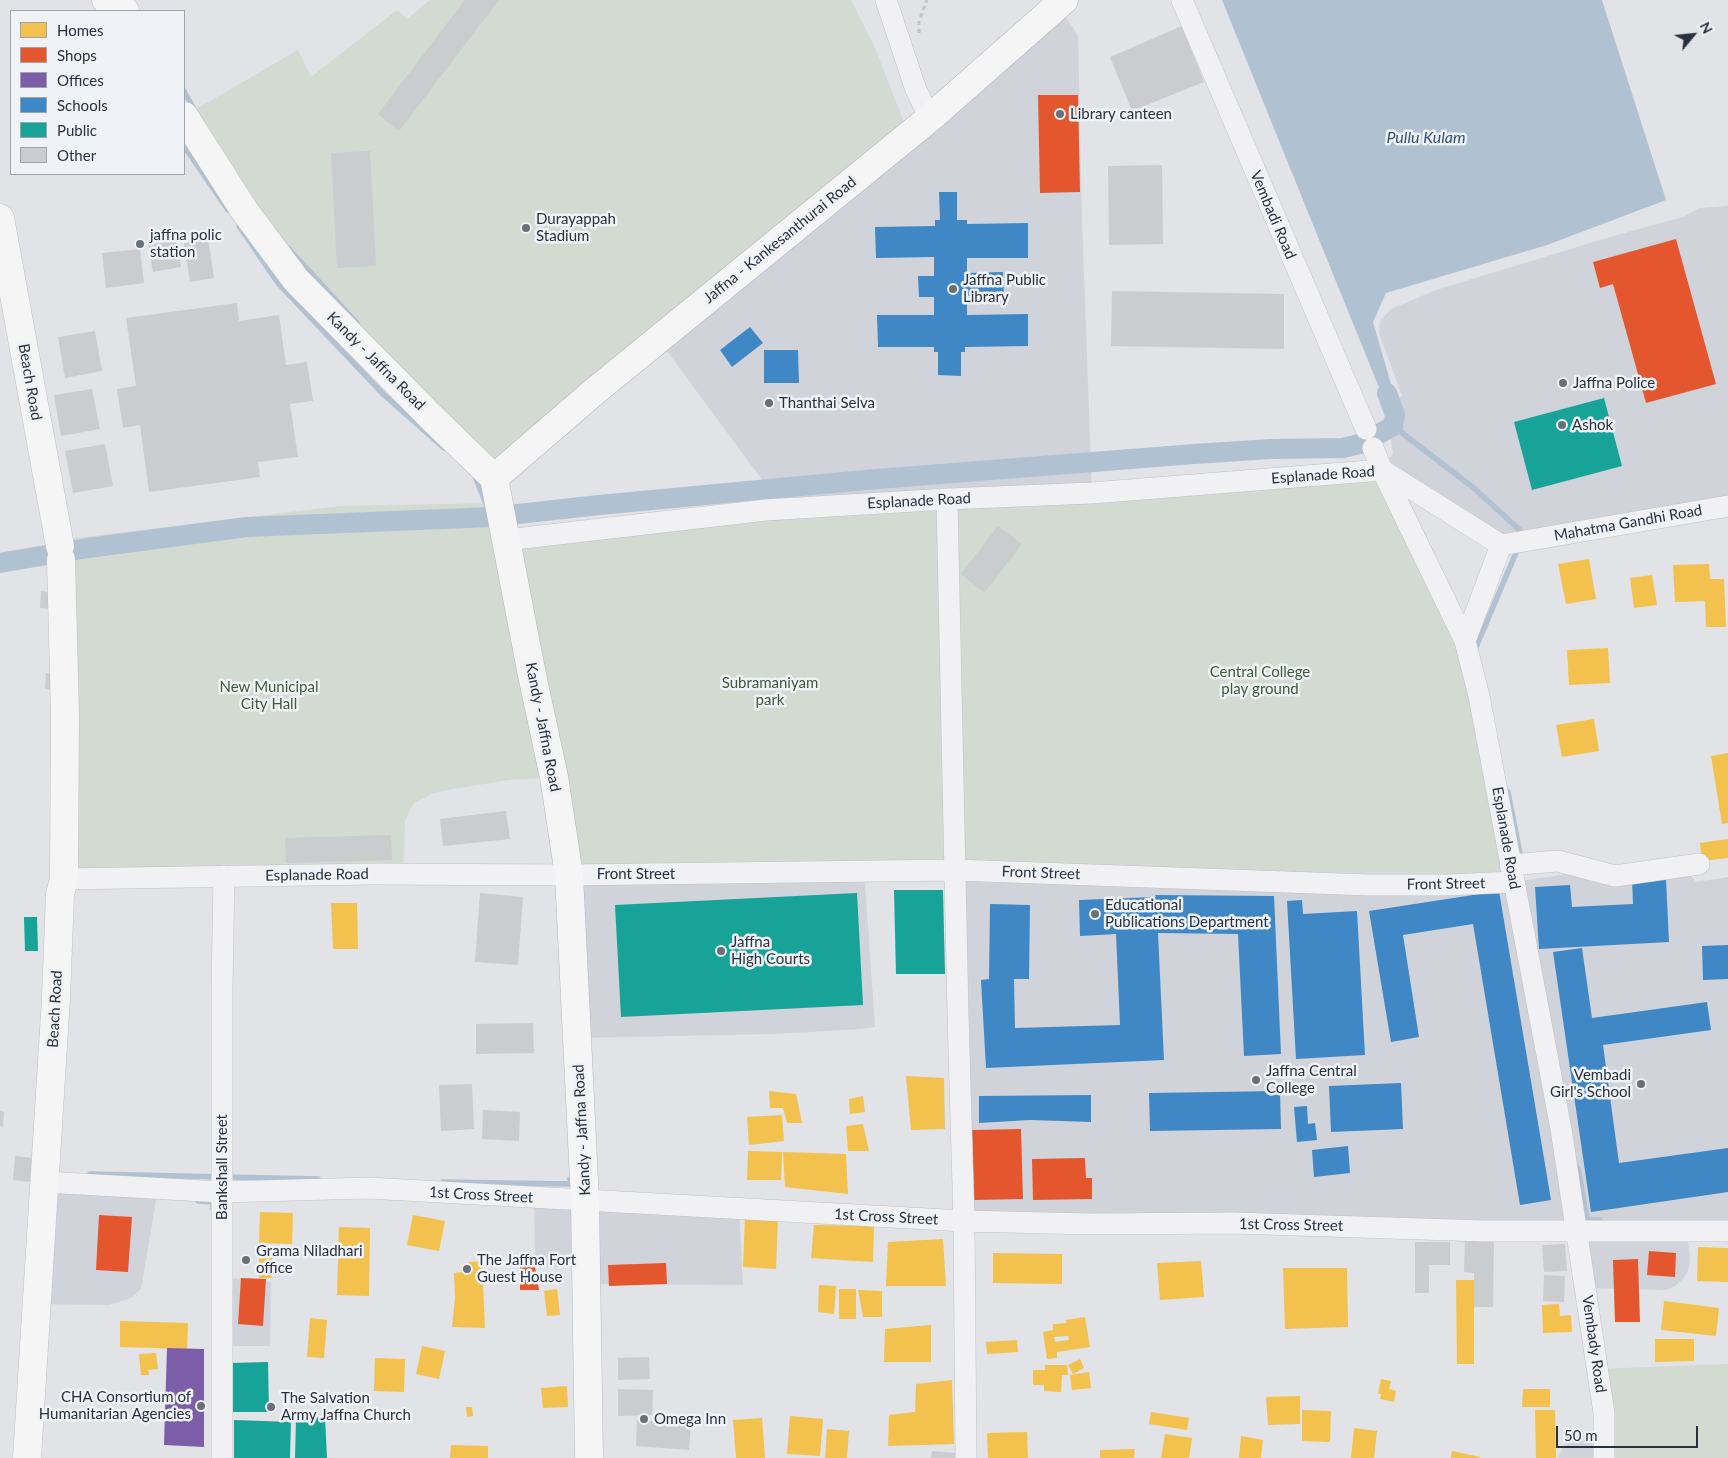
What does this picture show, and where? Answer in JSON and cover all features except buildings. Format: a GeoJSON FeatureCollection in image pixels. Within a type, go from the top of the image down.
{"type":"FeatureCollection","features":[{"type":"Feature","properties":{"kind":"main road","name":"Jaffna - Kankesanthurai Road"},"geometry":{"type":"LineString","coordinates":[[494,478],[572,410],[930,118],[1064,0]]}},
{"type":"Feature","properties":{"kind":"main road","name":"Kandy - Jaffna Road"},"geometry":{"type":"LineString","coordinates":[[185,118],[244,210],[296,280],[494,478],[554,777],[569,875],[586,1201],[589,1458]]}},
{"type":"Feature","properties":{"kind":"main road","name":"Beach Road"},"geometry":{"type":"LineString","coordinates":[[0,218],[60,553],[65,714],[64,879],[60,894],[56,998],[27,1458]]}},
{"type":"Feature","properties":{"kind":"street"},"geometry":{"type":"LineString","coordinates":[[886,0],[916,90],[930,118]]}},
{"type":"Feature","properties":{"kind":"street","name":"Vembadi Road"},"geometry":{"type":"LineString","coordinates":[[1182,0],[1382,470]]}},
{"type":"Feature","properties":{"kind":"street"},"geometry":{"type":"LineString","coordinates":[[1382,470],[1514,543],[1465,641]]}},
{"type":"Feature","properties":{"kind":"street","name":"Esplanade Road"},"geometry":{"type":"LineString","coordinates":[[506,540],[766,510],[948,499],[1092,493],[1382,470],[1465,641],[1483,715],[1545,1039],[1578,1231]]}},
{"type":"Feature","properties":{"kind":"street"},"geometry":{"type":"LineString","coordinates":[[948,499],[964,1221],[966,1458]]}},
{"type":"Feature","properties":{"kind":"street","name":"Mahatma Gandhi Road"},"geometry":{"type":"LineString","coordinates":[[1514,543],[1728,506]]}},
{"type":"Feature","properties":{"kind":"street","name":"Front Street"},"geometry":{"type":"LineString","coordinates":[[569,875],[955,870],[1369,885],[1447,884],[1512,874],[1558,861],[1615,876],[1699,864]]}},
{"type":"Feature","properties":{"kind":"street","name":"Esplanade Road"},"geometry":{"type":"LineString","coordinates":[[64,879],[388,874],[569,875]]}},
{"type":"Feature","properties":{"kind":"street","name":"Bankshall Street"},"geometry":{"type":"LineString","coordinates":[[222,1458],[222,990],[224,876]]}},
{"type":"Feature","properties":{"kind":"street","name":"1st Cross Street"},"geometry":{"type":"LineString","coordinates":[[44,1182],[222,1192],[368,1188],[964,1221],[1090,1224],[1244,1223],[1484,1231],[1728,1232]]}},
{"type":"Feature","properties":{"kind":"street","name":"Vembady Road"},"geometry":{"type":"LineString","coordinates":[[1578,1231],[1604,1413],[1604,1458]]}},
{"type":"Feature","properties":{"kind":"shaded area"},"geometry":{"type":"Polygon","coordinates":[[[1053,9],[1068,20],[1078,36],[1082,220],[1092,493],[766,510],[766,492],[760,477],[658,339],[1053,9]]]}},
{"type":"Feature","properties":{"kind":"shaded area","name":"Jaffna Police"},"geometry":{"type":"Polygon","coordinates":[[[1728,206],[1728,506],[1501,545],[1382,470],[1393,453],[1385,407],[1402,396],[1379,333],[1380,321],[1391,309],[1436,290],[1610,237],[1683,217],[1699,208],[1728,206]]]}},
{"type":"Feature","properties":{"kind":"shaded area","name":"Jaffna High Courts"},"geometry":{"type":"Polygon","coordinates":[[[864,870],[875,1027],[774,1034],[577,1038],[569,875],[864,870]]]}},
{"type":"Feature","properties":{"kind":"shaded area","name":"Jaffna Central College"},"geometry":{"type":"Polygon","coordinates":[[[955,870],[1513,882],[1580,872],[1687,871],[1696,882],[1728,877],[1728,1231],[1687,1231],[1690,1260],[1688,1271],[1675,1286],[1666,1290],[1586,1288],[1578,1231],[964,1221],[955,870]]]}},
{"type":"Feature","properties":{"kind":"shaded area"},"geometry":{"type":"Polygon","coordinates":[[[44,1182],[158,1189],[141,1289],[131,1298],[109,1305],[36,1304],[44,1182]]]}},
{"type":"Feature","properties":{"kind":"shaded area"},"geometry":{"type":"Polygon","coordinates":[[[534,1198],[739,1209],[743,1285],[586,1284],[586,1267],[535,1267],[534,1198]]]}},
{"type":"Feature","properties":{"kind":"shaded area"},"geometry":{"type":"Polygon","coordinates":[[[222,1277],[271,1282],[270,1346],[222,1346],[222,1277]]]}},
{"type":"Feature","properties":{"kind":"shaded area"},"geometry":{"type":"Polygon","coordinates":[[[1582,1441],[1604,1448],[1604,1458],[1558,1458],[1564,1445],[1582,1441]]]}},
{"type":"Feature","properties":{"kind":"green space","name":"Durayappah Stadium"},"geometry":{"type":"Polygon","coordinates":[[[430,0],[851,0],[873,43],[909,135],[494,478],[296,280],[185,117],[185,115],[298,50],[311,77],[397,10],[407,19],[430,0]]]}},
{"type":"Feature","properties":{"kind":"green space"},"geometry":{"type":"Polygon","coordinates":[[[1382,470],[1465,641],[1513,882],[569,875],[553,777],[509,780],[459,788],[434,793],[413,804],[405,820],[403,874],[64,879],[59,540],[340,506],[499,503],[506,540],[1382,470]]]}},
{"type":"Feature","properties":{"kind":"green space"},"geometry":{"type":"Polygon","coordinates":[[[1728,1364],[1728,1458],[1604,1458],[1598,1369],[1728,1364]]]}},
{"type":"Feature","properties":{"kind":"water","name":"Pullu Kulam"},"geometry":{"type":"Polygon","coordinates":[[[1222,0],[1602,0],[1666,200],[1547,245],[1386,293],[1373,322],[1393,391],[1382,395],[1222,0]]]}},
{"type":"Feature","properties":{"kind":"waterway"},"geometry":{"type":"LineString","coordinates":[[185,93],[195,111]]}},
{"type":"Feature","properties":{"kind":"waterway"},"geometry":{"type":"LineString","coordinates":[[185,147],[228,210]]}},
{"type":"Feature","properties":{"kind":"waterway"},"geometry":{"type":"LineString","coordinates":[[239,226],[278,283],[384,395],[444,448]]}},
{"type":"Feature","properties":{"kind":"waterway"},"geometry":{"type":"LineString","coordinates":[[289,249],[357,323]]}},
{"type":"Feature","properties":{"kind":"waterway"},"geometry":{"type":"LineString","coordinates":[[0,563],[88,548],[247,527],[491,517],[865,480],[1194,454],[1270,449],[1343,448],[1363,443],[1393,426],[1395,415],[1387,393]]}},
{"type":"Feature","properties":{"kind":"waterway"},"geometry":{"type":"LineString","coordinates":[[1393,426],[1475,489],[1526,534]]}},
{"type":"Feature","properties":{"kind":"waterway"},"geometry":{"type":"LineString","coordinates":[[475,476],[486,504]]}},
{"type":"Feature","properties":{"kind":"waterway"},"geometry":{"type":"LineString","coordinates":[[1474,652],[1518,548]]}},
{"type":"Feature","properties":{"kind":"waterway"},"geometry":{"type":"LineString","coordinates":[[1508,792],[1521,859]]}},
{"type":"Feature","properties":{"kind":"waterway"},"geometry":{"type":"LineString","coordinates":[[1578,1168],[1587,1220],[1600,1220]]}},
{"type":"Feature","properties":{"kind":"waterway"},"geometry":{"type":"LineString","coordinates":[[90,1174],[318,1179]]}},
{"type":"Feature","properties":{"kind":"waterway"},"geometry":{"type":"LineString","coordinates":[[443,1182],[571,1184],[570,1179]]}},
{"type":"Feature","properties":{"kind":"waterway"},"geometry":{"type":"LineString","coordinates":[[198,1201],[213,1202],[213,1208]]}},
{"type":"Feature","properties":{"kind":"place","name":"Library canteen"},"geometry":{"type":"Point","coordinates":[1060,114]}},
{"type":"Feature","properties":{"kind":"place","name":"Durayappah Stadium"},"geometry":{"type":"Point","coordinates":[526,228]}},
{"type":"Feature","properties":{"kind":"place","name":"jaffna polic station"},"geometry":{"type":"Point","coordinates":[140,244]}},
{"type":"Feature","properties":{"kind":"place","name":"Jaffna Public Library"},"geometry":{"type":"Point","coordinates":[953,289]}},
{"type":"Feature","properties":{"kind":"place","name":"Jaffna Police"},"geometry":{"type":"Point","coordinates":[1563,383]}},
{"type":"Feature","properties":{"kind":"place","name":"Thanthai Selva"},"geometry":{"type":"Point","coordinates":[769,403]}},
{"type":"Feature","properties":{"kind":"place","name":"Ashok"},"geometry":{"type":"Point","coordinates":[1562,425]}},
{"type":"Feature","properties":{"kind":"place","name":"Educational Publications Department"},"geometry":{"type":"Point","coordinates":[1095,914]}},
{"type":"Feature","properties":{"kind":"place","name":"Jaffna High Courts"},"geometry":{"type":"Point","coordinates":[721,951]}},
{"type":"Feature","properties":{"kind":"place","name":"Jaffna Central College"},"geometry":{"type":"Point","coordinates":[1256,1080]}},
{"type":"Feature","properties":{"kind":"place","name":"Vembadi Girl's School"},"geometry":{"type":"Point","coordinates":[1641,1084]}},
{"type":"Feature","properties":{"kind":"place","name":"Grama Niladhari office"},"geometry":{"type":"Point","coordinates":[246,1260]}},
{"type":"Feature","properties":{"kind":"place","name":"The Jaffna Fort Guest House"},"geometry":{"type":"Point","coordinates":[467,1269]}},
{"type":"Feature","properties":{"kind":"place","name":"CHA Consortium of Humanitarian Agencies"},"geometry":{"type":"Point","coordinates":[201,1406]}},
{"type":"Feature","properties":{"kind":"place","name":"The Salvation Army Jaffna Church"},"geometry":{"type":"Point","coordinates":[271,1407]}},
{"type":"Feature","properties":{"kind":"place","name":"Omega Inn"},"geometry":{"type":"Point","coordinates":[644,1419]}},
{"type":"Feature","properties":{"kind":"park label","name":"Central College play ground"},"geometry":{"type":"Point","coordinates":[1260,680]}},
{"type":"Feature","properties":{"kind":"park label","name":"Subramaniyam park"},"geometry":{"type":"Point","coordinates":[770,692]}},
{"type":"Feature","properties":{"kind":"park label","name":"New Municipal City Hall"},"geometry":{"type":"Point","coordinates":[269,696]}}]}
